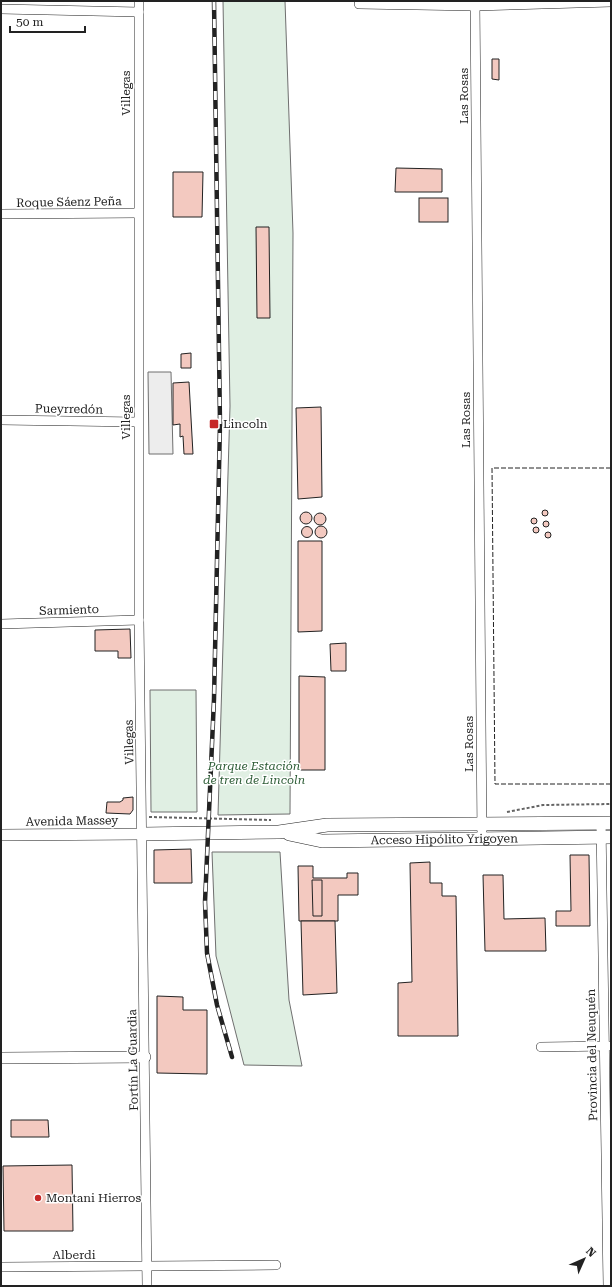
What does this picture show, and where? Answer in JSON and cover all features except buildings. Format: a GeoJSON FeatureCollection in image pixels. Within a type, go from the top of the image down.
{"type":"FeatureCollection","features":[{"type":"Feature","properties":{"kind":"main road","name":"Acceso Hipólito Yrigoyen"},"geometry":{"type":"LineString","coordinates":[[142,834],[279,832],[327,825],[606,823]]}},
{"type":"Feature","properties":{"kind":"main road","name":"Acceso Hipólito Yrigoyen"},"geometry":{"type":"LineString","coordinates":[[279,832],[322,841],[606,837]]}},
{"type":"Feature","properties":{"kind":"street","name":"Villegas"},"geometry":{"type":"LineString","coordinates":[[139,1],[138,422],[142,834]]}},
{"type":"Feature","properties":{"kind":"street"},"geometry":{"type":"LineString","coordinates":[[359,4],[610,2]]}},
{"type":"Feature","properties":{"kind":"street","name":"Las Rosas"},"geometry":{"type":"LineString","coordinates":[[475,3],[482,839]]}},
{"type":"Feature","properties":{"kind":"street"},"geometry":{"type":"LineString","coordinates":[[1,10],[139,12]]}},
{"type":"Feature","properties":{"kind":"street","name":"Roque Sáenz Peña"},"geometry":{"type":"LineString","coordinates":[[1,214],[138,213]]}},
{"type":"Feature","properties":{"kind":"street","name":"Pueyrredón"},"geometry":{"type":"LineString","coordinates":[[1,420],[138,422]]}},
{"type":"Feature","properties":{"kind":"street","name":"Sarmiento"},"geometry":{"type":"LineString","coordinates":[[1,624],[139,620]]}},
{"type":"Feature","properties":{"kind":"street","name":"Provincia del Neuquén"},"geometry":{"type":"LineString","coordinates":[[606,823],[608,1286]]}},
{"type":"Feature","properties":{"kind":"street","name":"Avenida Massey"},"geometry":{"type":"LineString","coordinates":[[1,835],[142,834]]}},
{"type":"Feature","properties":{"kind":"street","name":"Fortín La Guardia"},"geometry":{"type":"LineString","coordinates":[[142,834],[147,1286]]}},
{"type":"Feature","properties":{"kind":"street"},"geometry":{"type":"LineString","coordinates":[[541,1047],[608,1046]]}},
{"type":"Feature","properties":{"kind":"street"},"geometry":{"type":"LineString","coordinates":[[1,1052],[145,1054]]}},
{"type":"Feature","properties":{"kind":"street"},"geometry":{"type":"LineString","coordinates":[[1,1058],[145,1054]]}},
{"type":"Feature","properties":{"kind":"street","name":"Alberdi"},"geometry":{"type":"LineString","coordinates":[[1,1267],[276,1265]]}},
{"type":"Feature","properties":{"kind":"green space","name":"Parque Estación de tren de Lincoln"},"geometry":{"type":"Polygon","coordinates":[[[223,1],[285,1],[293,233],[290,814],[218,815],[230,406],[223,1]]]}},
{"type":"Feature","properties":{"kind":"green space"},"geometry":{"type":"Polygon","coordinates":[[[150,690],[196,690],[197,812],[151,812],[150,690]]]}},
{"type":"Feature","properties":{"kind":"green space"},"geometry":{"type":"Polygon","coordinates":[[[212,852],[280,852],[289,1000],[302,1066],[244,1065],[216,956],[212,852]]]}},
{"type":"Feature","properties":{"kind":"shaded area"},"geometry":{"type":"Polygon","coordinates":[[[148,372],[171,372],[173,454],[149,454],[148,372]]]}},
{"type":"Feature","properties":{"kind":"railway"},"geometry":{"type":"LineString","coordinates":[[214,1],[220,423],[214,699],[205,902],[207,953],[217,1005],[232,1057]]}},
{"type":"Feature","properties":{"kind":"fence"},"geometry":{"type":"LineString","coordinates":[[611,468],[492,468],[495,784],[611,784]]}},
{"type":"Feature","properties":{"kind":"place","name":"Lincoln"},"geometry":{"type":"Point","coordinates":[214,424]}},
{"type":"Feature","properties":{"kind":"place","name":"Montani Hierros"},"geometry":{"type":"Point","coordinates":[38,1198]}}]}
